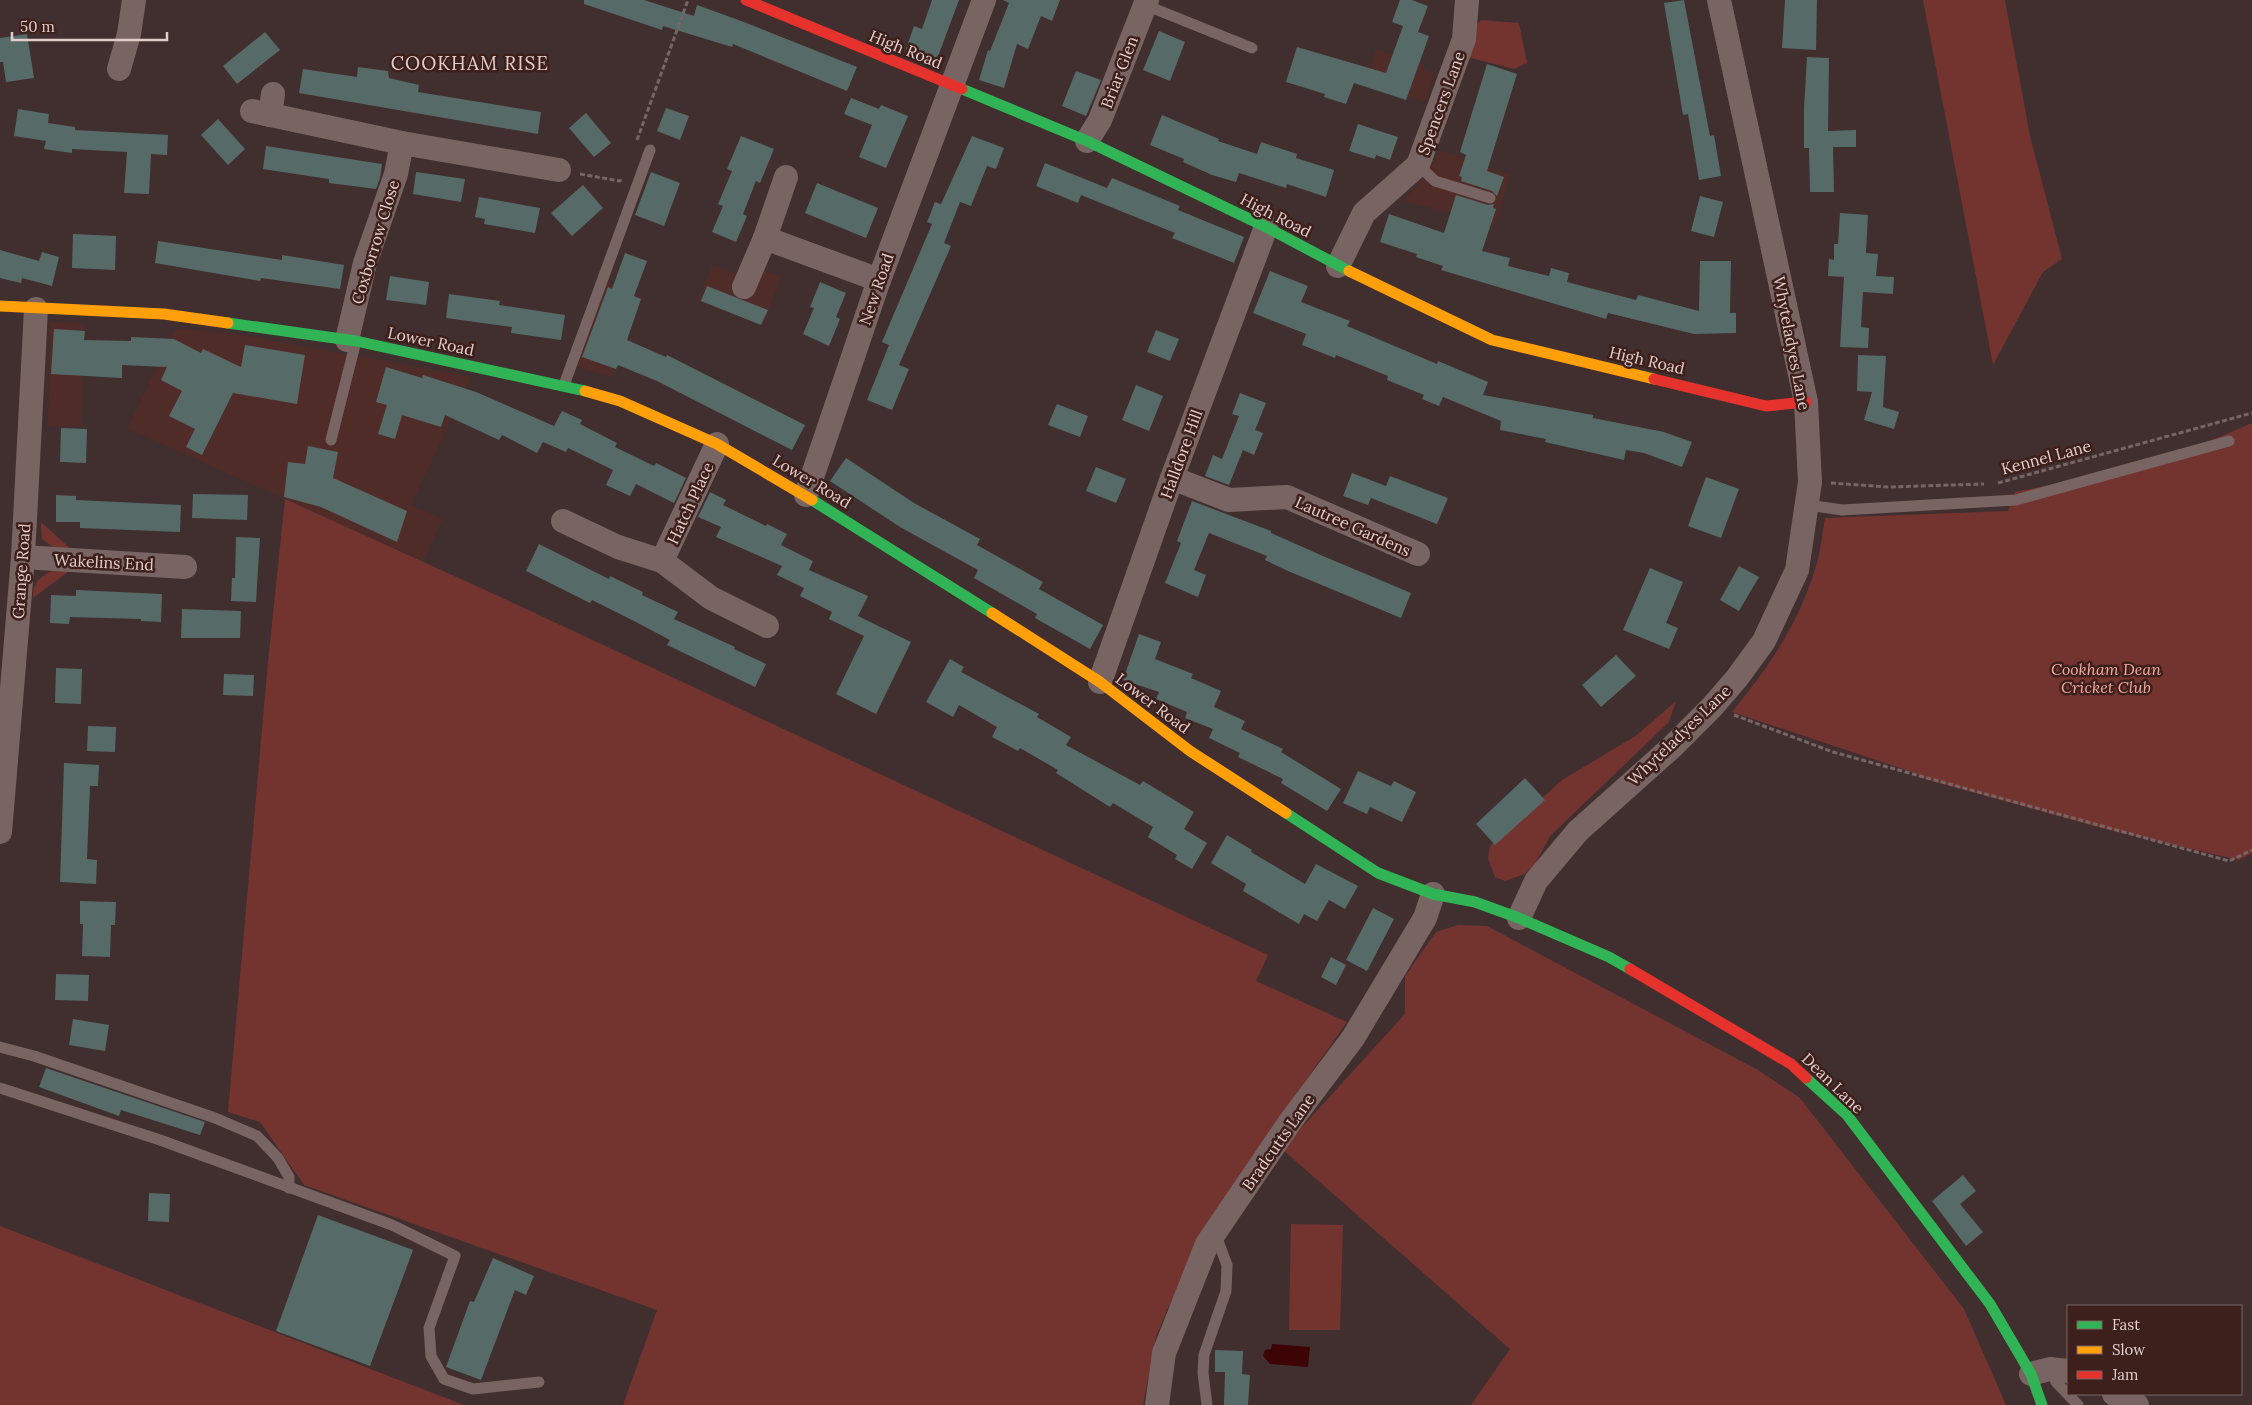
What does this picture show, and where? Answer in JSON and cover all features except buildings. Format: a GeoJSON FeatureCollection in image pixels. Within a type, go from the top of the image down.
{"type":"FeatureCollection","features":[{"type":"Feature","properties":{"kind":"street"},"geometry":{"type":"LineString","coordinates":[[119,69],[134,0]]}},
{"type":"Feature","properties":{"kind":"street","name":"High Road"},"geometry":{"type":"LineString","coordinates":[[746,0],[1087,142],[1266,227],[1338,266],[1492,340],[1766,406],[1806,402]]}},
{"type":"Feature","properties":{"kind":"street","name":"New Road"},"geometry":{"type":"LineString","coordinates":[[806,495],[879,280],[984,0]]}},
{"type":"Feature","properties":{"kind":"street","name":"Spencers Lane"},"geometry":{"type":"LineString","coordinates":[[1338,266],[1364,212],[1418,165],[1464,39],[1467,0]]}},
{"type":"Feature","properties":{"kind":"street","name":"Whyteladyes Lane"},"geometry":{"type":"LineString","coordinates":[[1519,918],[1536,880],[1578,831],[1712,707],[1737,678],[1764,641],[1797,570],[1809,494],[1806,402],[1719,0]]}},
{"type":"Feature","properties":{"kind":"street","name":"Briar Glen"},"geometry":{"type":"LineString","coordinates":[[1087,142],[1100,120],[1146,2]]}},
{"type":"Feature","properties":{"kind":"street"},"geometry":{"type":"LineString","coordinates":[[265,107],[402,143],[548,175]]}},
{"type":"Feature","properties":{"kind":"street","name":"Coxborrow Close"},"geometry":{"type":"LineString","coordinates":[[352,341],[365,263],[396,174],[402,143]]}},
{"type":"Feature","properties":{"kind":"street"},"geometry":{"type":"LineString","coordinates":[[744,287],[765,238],[786,177]]}},
{"type":"Feature","properties":{"kind":"street","name":"Halldore Hill"},"geometry":{"type":"LineString","coordinates":[[1100,682],[1172,478],[1266,227]]}},
{"type":"Feature","properties":{"kind":"street"},"geometry":{"type":"LineString","coordinates":[[765,238],[879,280]]}},
{"type":"Feature","properties":{"kind":"street","name":"Lower Road"},"geometry":{"type":"LineString","coordinates":[[0,306],[164,314],[352,341],[564,385],[620,401],[717,444],[806,495],[1100,682],[1190,751],[1378,873],[1433,894],[1475,902],[1519,918]]}},
{"type":"Feature","properties":{"kind":"street","name":"Grange Road"},"geometry":{"type":"LineString","coordinates":[[0,832],[23,557],[36,309]]}},
{"type":"Feature","properties":{"kind":"street","name":"Hatch Place"},"geometry":{"type":"LineString","coordinates":[[662,561],[717,444]]}},
{"type":"Feature","properties":{"kind":"street","name":"Lautree Gardens"},"geometry":{"type":"LineString","coordinates":[[1172,478],[1229,500],[1287,497],[1418,554]]}},
{"type":"Feature","properties":{"kind":"street","name":"Hatch Place"},"geometry":{"type":"LineString","coordinates":[[563,521],[618,547],[662,561],[711,598],[767,626]]}},
{"type":"Feature","properties":{"kind":"street","name":"Wakelins End"},"geometry":{"type":"LineString","coordinates":[[23,557],[185,567]]}},
{"type":"Feature","properties":{"kind":"street","name":"Bradcutts Lane"},"geometry":{"type":"LineString","coordinates":[[1157,1405],[1164,1353],[1207,1244],[1290,1122],[1353,1038],[1425,918],[1433,894]]}},
{"type":"Feature","properties":{"kind":"street","name":"Dean Lane"},"geometry":{"type":"LineString","coordinates":[[1519,918],[1608,958],[1791,1064],[1847,1116],[1990,1304],[2050,1371],[2042,1405]]}},
{"type":"Feature","properties":{"kind":"street"},"geometry":{"type":"LineString","coordinates":[[2116,1395],[2137,1405]]}},
{"type":"Feature","properties":{"kind":"lane"},"geometry":{"type":"LineString","coordinates":[[1146,2],[1252,48]]}},
{"type":"Feature","properties":{"kind":"lane"},"geometry":{"type":"LineString","coordinates":[[564,385],[650,150]]}},
{"type":"Feature","properties":{"kind":"lane"},"geometry":{"type":"LineString","coordinates":[[1418,165],[1435,181],[1490,198]]}},
{"type":"Feature","properties":{"kind":"lane"},"geometry":{"type":"LineString","coordinates":[[332,440],[352,341]]}},
{"type":"Feature","properties":{"kind":"lane"},"geometry":{"type":"LineString","coordinates":[[1809,494],[1842,510],[2016,500],[2229,441]]}},
{"type":"Feature","properties":{"kind":"lane"},"geometry":{"type":"LineString","coordinates":[[0,1047],[34,1056],[214,1118],[257,1136],[278,1158],[289,1177],[289,1188]]}},
{"type":"Feature","properties":{"kind":"lane"},"geometry":{"type":"LineString","coordinates":[[0,1088],[160,1140],[392,1226],[455,1256],[429,1328],[431,1356],[444,1379],[473,1389],[539,1382]]}},
{"type":"Feature","properties":{"kind":"lane"},"geometry":{"type":"LineString","coordinates":[[1207,1405],[1204,1355],[1226,1291],[1226,1265],[1215,1233]]}},
{"type":"Feature","properties":{"kind":"lane"},"geometry":{"type":"LineString","coordinates":[[2050,1371],[2056,1382],[2067,1394]]}},
{"type":"Feature","properties":{"kind":"lane"},"geometry":{"type":"LineString","coordinates":[[2068,1395],[2078,1405]]}},
{"type":"Feature","properties":{"kind":"path"},"geometry":{"type":"LineString","coordinates":[[636,141],[688,0]]}},
{"type":"Feature","properties":{"kind":"path"},"geometry":{"type":"LineString","coordinates":[[548,175],[620,181],[623,173]]}},
{"type":"Feature","properties":{"kind":"path","name":"Kennel Lane"},"geometry":{"type":"LineString","coordinates":[[1809,494],[1888,487],[2000,483],[2252,413]]}},
{"type":"Feature","properties":{"kind":"path"},"geometry":{"type":"LineString","coordinates":[[1712,707],[1833,752],[2230,861],[2252,850]]}},
{"type":"Feature","properties":{"kind":"shaded area"},"geometry":{"type":"Polygon","coordinates":[[[1376,49],[1423,64],[1423,69],[1434,73],[1425,102],[1365,84],[1376,49]]]}},
{"type":"Feature","properties":{"kind":"shaded area"},"geometry":{"type":"Polygon","coordinates":[[[1440,150],[1510,175],[1495,225],[1404,201],[1428,173],[1440,150]]]}},
{"type":"Feature","properties":{"kind":"shaded area"},"geometry":{"type":"Polygon","coordinates":[[[744,264],[781,276],[763,325],[699,301],[712,265],[740,276],[744,264]]]}},
{"type":"Feature","properties":{"kind":"shaded area"},"geometry":{"type":"Polygon","coordinates":[[[604,282],[643,297],[612,378],[573,364],[604,282]]]}},
{"type":"Feature","properties":{"kind":"shaded area"},"geometry":{"type":"Polygon","coordinates":[[[51,322],[84,324],[81,427],[48,426],[51,322]]]}},
{"type":"Feature","properties":{"kind":"shaded area"},"geometry":{"type":"Polygon","coordinates":[[[176,329],[243,335],[471,377],[411,505],[443,519],[423,561],[127,428],[176,329]]]}},
{"type":"Feature","properties":{"kind":"shaded area"},"geometry":{"type":"Polygon","coordinates":[[[1272,1344],[1310,1347],[1308,1367],[1270,1364],[1263,1356],[1265,1350],[1271,1349],[1272,1344]]]}},
{"type":"Feature","properties":{"kind":"green space"},"geometry":{"type":"Polygon","coordinates":[[[1923,0],[2005,0],[2030,136],[2062,259],[2043,272],[1993,365],[1923,0]]]}},
{"type":"Feature","properties":{"kind":"green space"},"geometry":{"type":"Polygon","coordinates":[[[1481,20],[1519,23],[1527,63],[1514,69],[1467,57],[1474,28],[1481,20]]]}},
{"type":"Feature","properties":{"kind":"green space","name":"Cookham Dean Cricket Club"},"geometry":{"type":"Polygon","coordinates":[[[2252,423],[2252,853],[2239,860],[2105,829],[1918,777],[1918,774],[1732,712],[1771,660],[1802,605],[1820,552],[1825,518],[2008,511],[2015,492],[2096,476],[2196,447],[2252,423]]]}},
{"type":"Feature","properties":{"kind":"green space"},"geometry":{"type":"Polygon","coordinates":[[[285,499],[507,600],[1268,955],[1256,981],[1347,1022],[1288,1106],[1198,1252],[1167,1310],[1156,1337],[1143,1405],[623,1405],[657,1310],[304,1185],[260,1122],[228,1112],[268,662],[285,499]]]}},
{"type":"Feature","properties":{"kind":"green space"},"geometry":{"type":"Polygon","coordinates":[[[41,522],[74,552],[60,552],[42,539],[41,522]]]}},
{"type":"Feature","properties":{"kind":"green space"},"geometry":{"type":"Polygon","coordinates":[[[56,569],[72,569],[33,598],[36,583],[46,574],[56,569]]]}},
{"type":"Feature","properties":{"kind":"green space"},"geometry":{"type":"Polygon","coordinates":[[[1676,701],[1669,722],[1550,836],[1535,864],[1525,874],[1505,881],[1495,877],[1488,858],[1490,846],[1562,780],[1637,735],[1676,701]]]}},
{"type":"Feature","properties":{"kind":"green space"},"geometry":{"type":"Polygon","coordinates":[[[1458,925],[1487,926],[1758,1070],[1800,1098],[1964,1309],[2006,1405],[1471,1405],[1510,1349],[1282,1149],[1405,1014],[1405,976],[1436,932],[1458,925]]]}},
{"type":"Feature","properties":{"kind":"green space"},"geometry":{"type":"Polygon","coordinates":[[[1291,1224],[1343,1225],[1340,1330],[1289,1330],[1291,1224]]]}},
{"type":"Feature","properties":{"kind":"green space"},"geometry":{"type":"Polygon","coordinates":[[[0,1226],[464,1405],[0,1405],[0,1226]]]}},
{"type":"Feature","properties":{"kind":"traffic: fast"},"geometry":{"type":"LineString","coordinates":[[962,89],[1087,141],[1266,227],[1349,271]]}},
{"type":"Feature","properties":{"kind":"traffic: fast"},"geometry":{"type":"LineString","coordinates":[[228,323],[356,341],[585,391]]}},
{"type":"Feature","properties":{"kind":"traffic: fast"},"geometry":{"type":"LineString","coordinates":[[812,500],[992,613]]}},
{"type":"Feature","properties":{"kind":"traffic: fast"},"geometry":{"type":"LineString","coordinates":[[1286,813],[1378,873],[1433,894],[1475,902],[1519,918],[1609,957],[1630,969]]}},
{"type":"Feature","properties":{"kind":"traffic: fast"},"geometry":{"type":"LineString","coordinates":[[1806,1078],[1847,1115],[1990,1304],[2031,1374],[2042,1405]]}},
{"type":"Feature","properties":{"kind":"traffic: slow"},"geometry":{"type":"LineString","coordinates":[[1349,271],[1492,340],[1654,379]]}},
{"type":"Feature","properties":{"kind":"traffic: slow"},"geometry":{"type":"LineString","coordinates":[[0,306],[164,314],[228,323]]}},
{"type":"Feature","properties":{"kind":"traffic: slow"},"geometry":{"type":"LineString","coordinates":[[585,391],[620,401],[717,444],[812,500]]}},
{"type":"Feature","properties":{"kind":"traffic: slow"},"geometry":{"type":"LineString","coordinates":[[992,613],[1100,682],[1190,751],[1286,813]]}},
{"type":"Feature","properties":{"kind":"traffic: jam"},"geometry":{"type":"LineString","coordinates":[[746,0],[962,89]]}},
{"type":"Feature","properties":{"kind":"traffic: jam"},"geometry":{"type":"LineString","coordinates":[[1654,379],[1766,406],[1806,402]]}},
{"type":"Feature","properties":{"kind":"traffic: jam"},"geometry":{"type":"LineString","coordinates":[[1630,969],[1791,1064],[1806,1078]]}},
{"type":"Feature","properties":{"kind":"district","name":"COOKHAM RISE"},"geometry":{"type":"Point","coordinates":[470,63]}}]}
